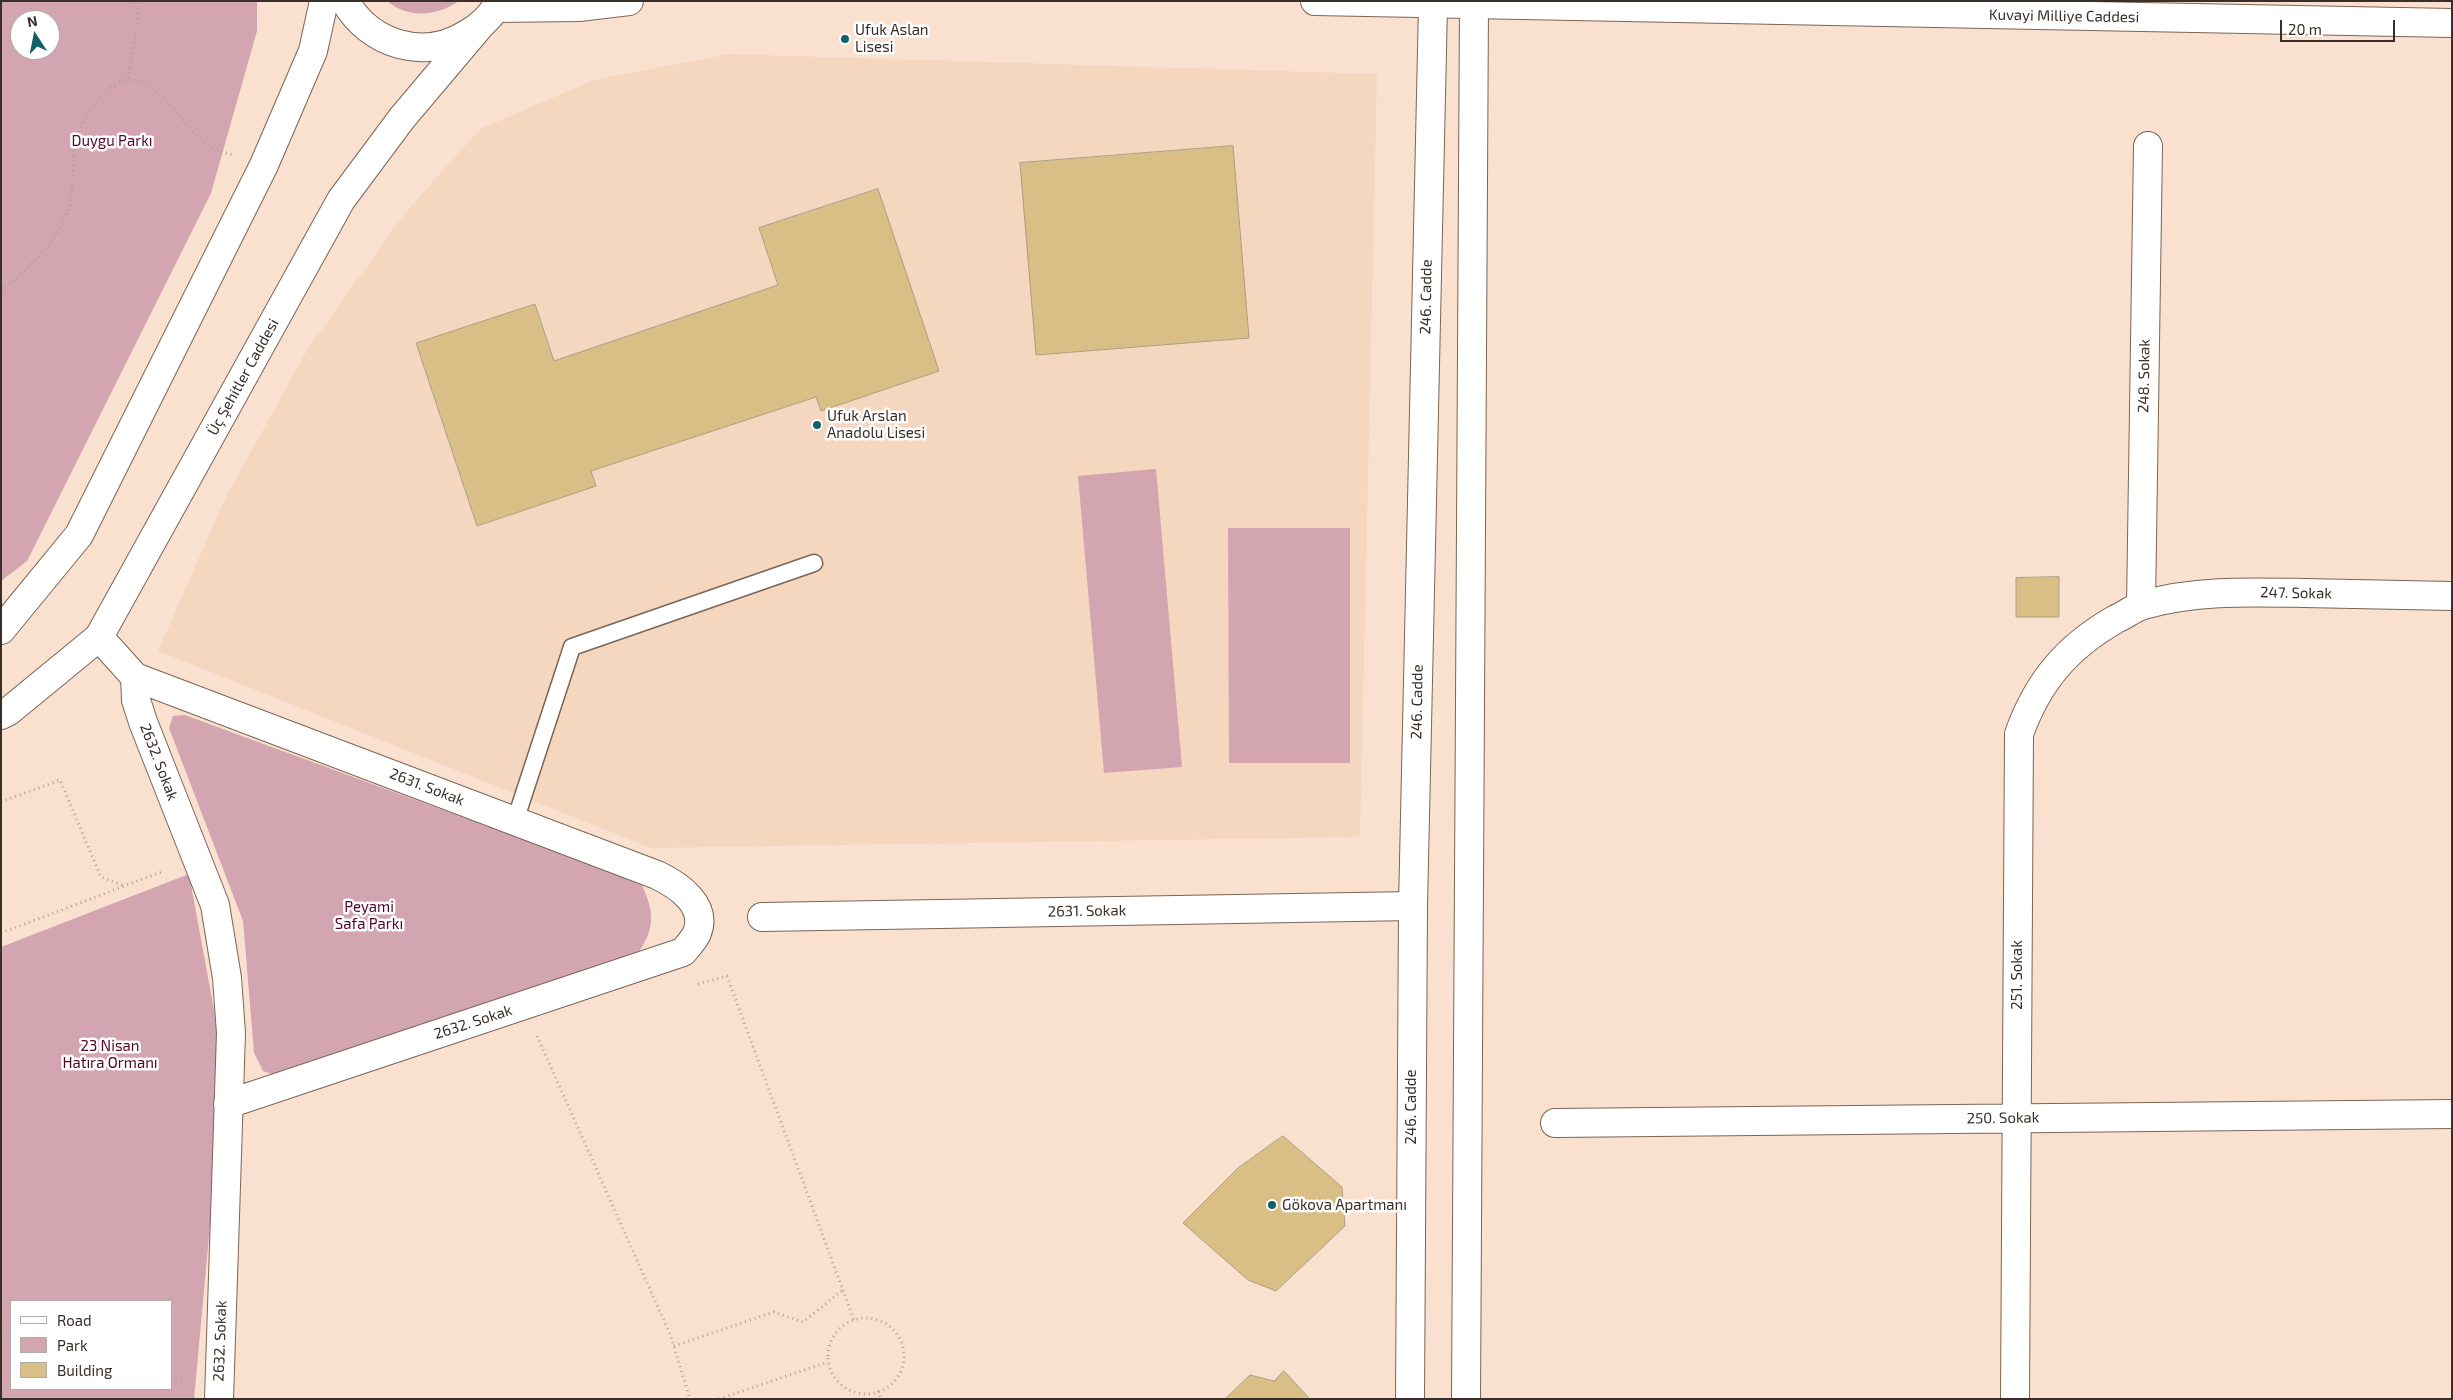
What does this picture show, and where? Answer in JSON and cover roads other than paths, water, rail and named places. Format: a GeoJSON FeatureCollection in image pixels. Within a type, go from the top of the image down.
{"type":"FeatureCollection","features":[{"type":"Feature","properties":{"kind":"street"},"geometry":{"type":"LineString","coordinates":[[1,630],[79,535],[264,165],[313,51],[324,1]]}},
{"type":"Feature","properties":{"kind":"street"},"geometry":{"type":"LineString","coordinates":[[345,1],[353,16],[374,34],[399,45],[426,48],[445,44],[454,42],[478,28]]}},
{"type":"Feature","properties":{"kind":"street"},"geometry":{"type":"LineString","coordinates":[[497,5],[579,7],[629,1]]}},
{"type":"Feature","properties":{"kind":"street","name":"Kuvayi Milliye Caddesi"},"geometry":{"type":"LineString","coordinates":[[1316,1],[2452,23]]}},
{"type":"Feature","properties":{"kind":"street","name":"246. Cadde"},"geometry":{"type":"LineString","coordinates":[[1410,1399],[1413,906],[1433,3]]}},
{"type":"Feature","properties":{"kind":"street"},"geometry":{"type":"LineString","coordinates":[[1466,1399],[1474,3]]}},
{"type":"Feature","properties":{"kind":"street","name":"Üç Şehitler Caddesi"},"geometry":{"type":"LineString","coordinates":[[1,715],[9,711],[100,637],[341,200],[402,118],[497,5]]}},
{"type":"Feature","properties":{"kind":"street","name":"248. Sokak"},"geometry":{"type":"LineString","coordinates":[[2141,606],[2148,146]]}},
{"type":"Feature","properties":{"kind":"street","name":"247. Sokak"},"geometry":{"type":"LineString","coordinates":[[2141,606],[2187,595],[2249,592],[2452,596]]}},
{"type":"Feature","properties":{"kind":"street","name":"251. Sokak"},"geometry":{"type":"LineString","coordinates":[[2015,1399],[2019,734],[2034,698],[2048,676],[2070,652],[2103,627],[2141,606]]}},
{"type":"Feature","properties":{"kind":"street"},"geometry":{"type":"LineString","coordinates":[[100,637],[135,677]]}},
{"type":"Feature","properties":{"kind":"street","name":"2631. Sokak"},"geometry":{"type":"LineString","coordinates":[[135,677],[657,875],[678,886],[696,907],[700,920]]}},
{"type":"Feature","properties":{"kind":"street","name":"2632. Sokak"},"geometry":{"type":"LineString","coordinates":[[135,677],[136,700],[142,722],[215,905],[227,978],[231,1033],[219,1399]]}},
{"type":"Feature","properties":{"kind":"street","name":"2631. Sokak"},"geometry":{"type":"LineString","coordinates":[[762,917],[1413,906]]}},
{"type":"Feature","properties":{"kind":"street","name":"2632. Sokak"},"geometry":{"type":"LineString","coordinates":[[228,1104],[683,952],[696,934],[700,920]]}},
{"type":"Feature","properties":{"kind":"street","name":"250. Sokak"},"geometry":{"type":"LineString","coordinates":[[1555,1123],[2452,1114]]}},
{"type":"Feature","properties":{"kind":"lane"},"geometry":{"type":"LineString","coordinates":[[515,821],[572,647],[814,563]]}},
{"type":"Feature","properties":{"kind":"place","name":"Ufuk Aslan Lisesi"},"geometry":{"type":"Point","coordinates":[845,39]}},
{"type":"Feature","properties":{"kind":"place","name":"Ufuk Arslan Anadolu Lisesi"},"geometry":{"type":"Point","coordinates":[817,425]}},
{"type":"Feature","properties":{"kind":"place","name":"Gökova Apartmanı"},"geometry":{"type":"Point","coordinates":[1272,1205]}},
{"type":"Feature","properties":{"kind":"park label","name":"Duygu Parkı"},"geometry":{"type":"Point","coordinates":[112,141]}},
{"type":"Feature","properties":{"kind":"park label","name":"Peyami Safa Parkı"},"geometry":{"type":"Point","coordinates":[369,916]}},
{"type":"Feature","properties":{"kind":"park label","name":"23 Nisan Hatıra Ormanı"},"geometry":{"type":"Point","coordinates":[110,1054]}}]}
